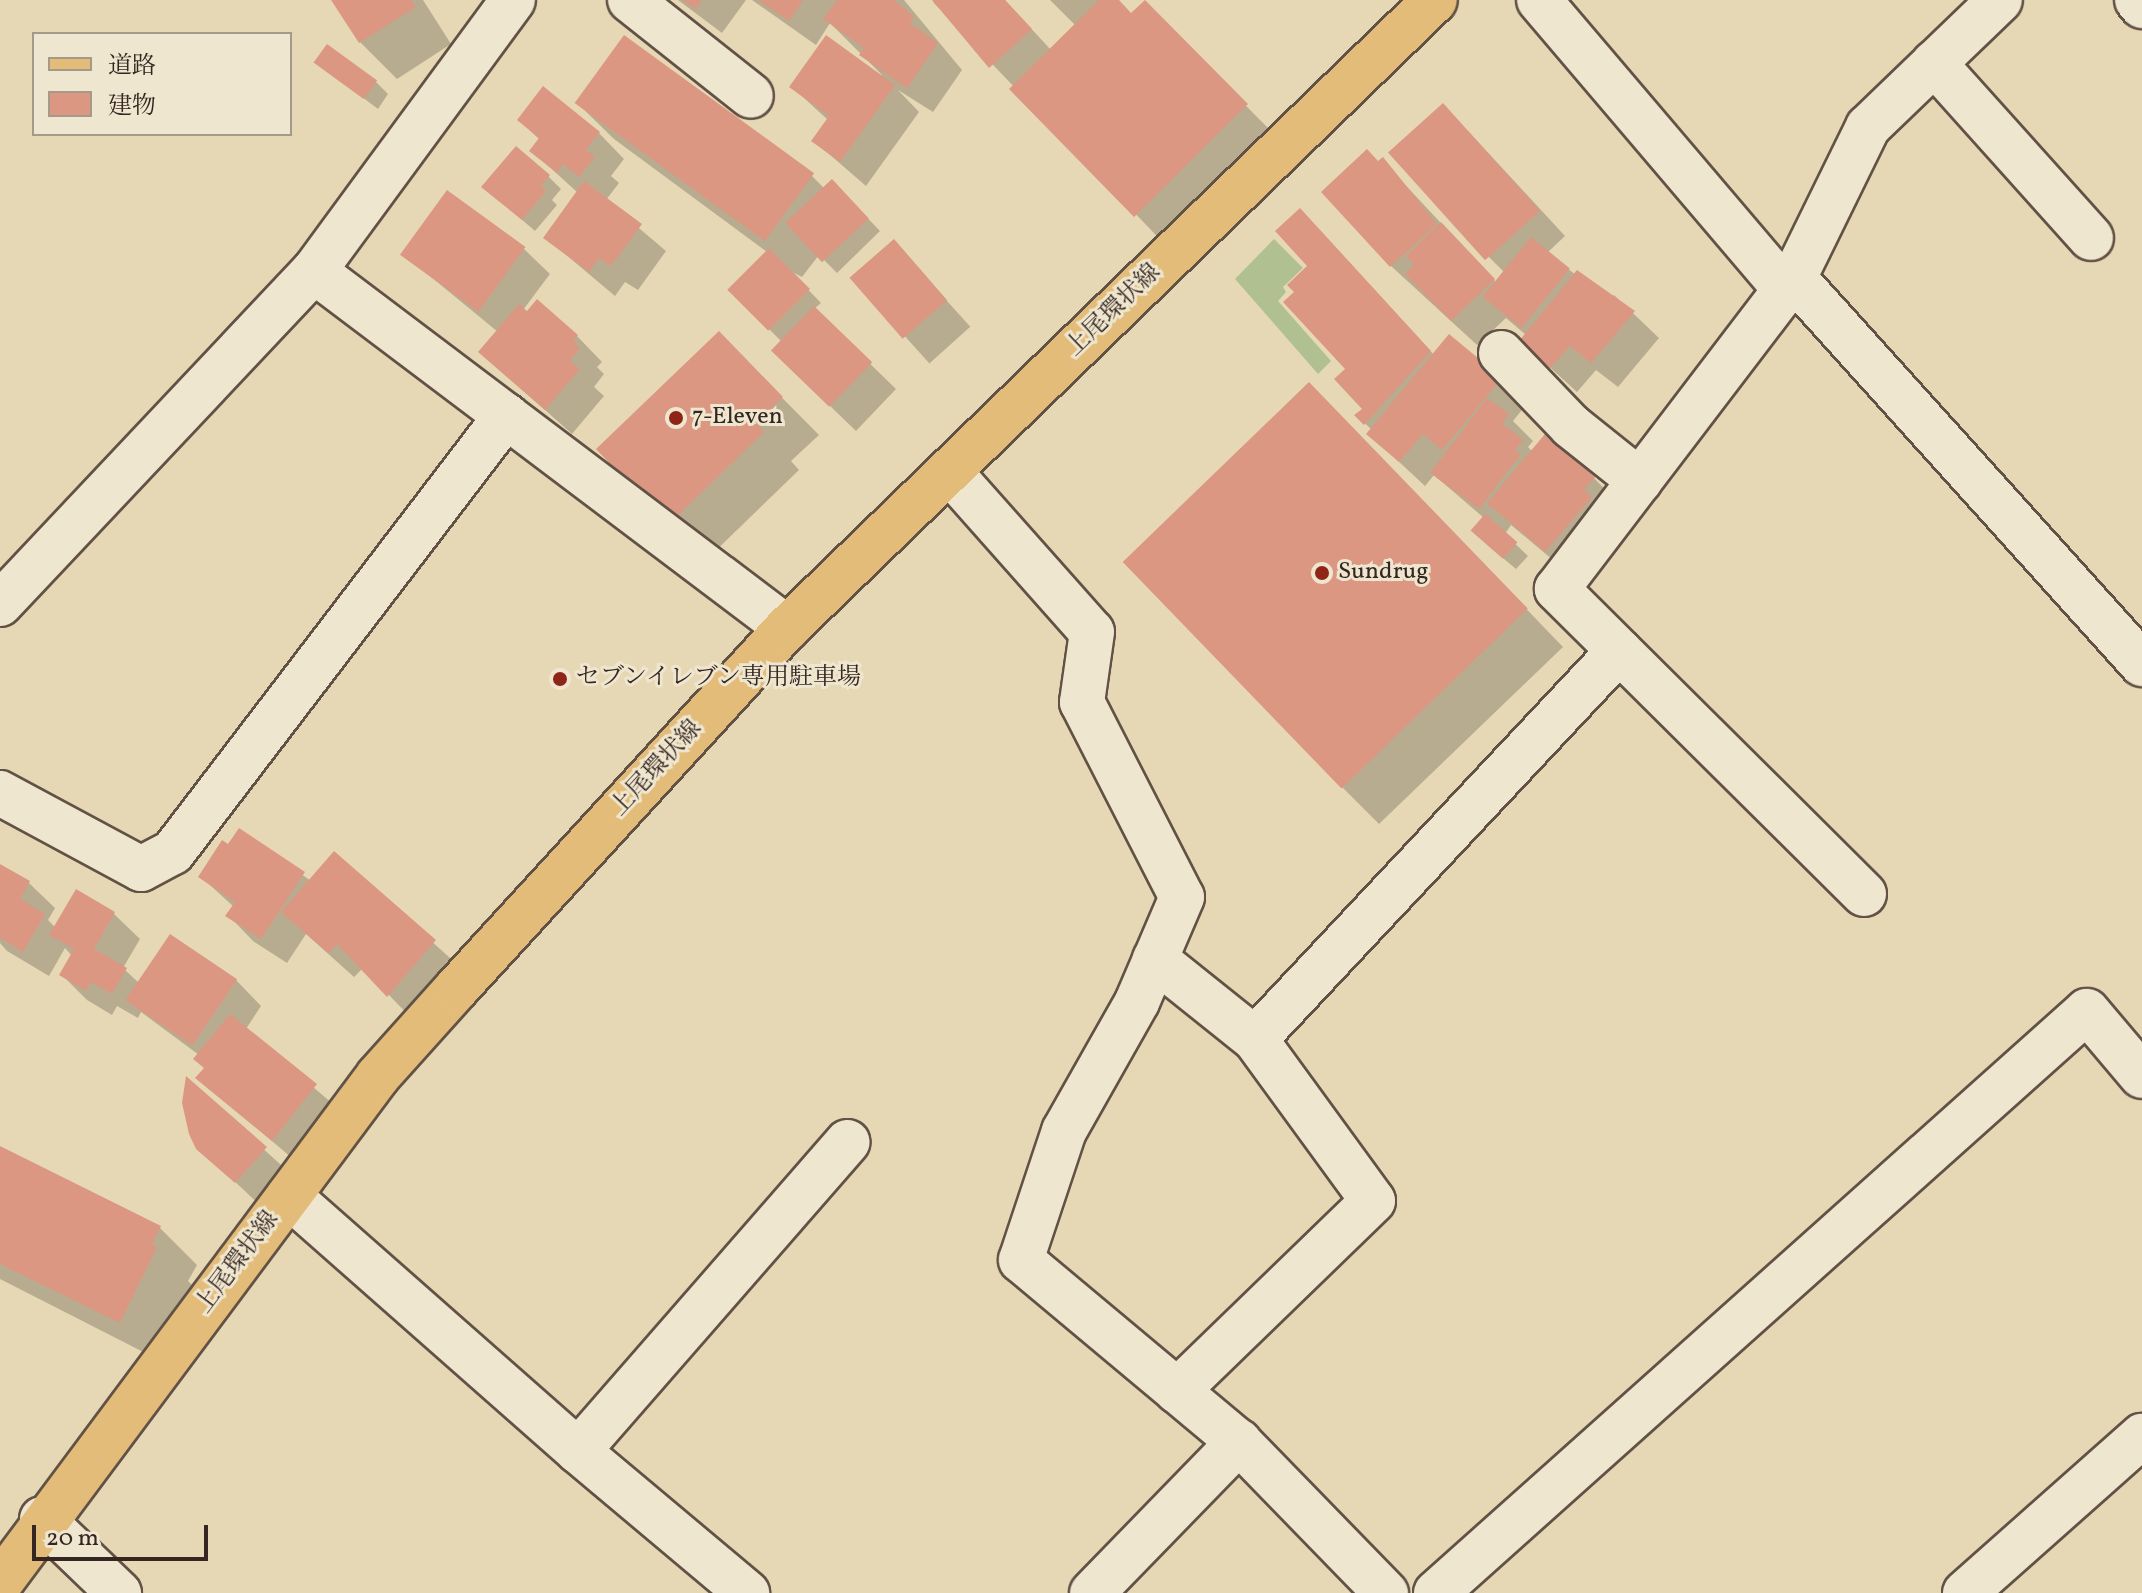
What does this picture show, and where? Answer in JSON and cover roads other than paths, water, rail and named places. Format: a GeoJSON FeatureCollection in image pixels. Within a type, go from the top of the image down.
{"type":"FeatureCollection","features":[{"type":"Feature","properties":{"kind":"main road","name":"上尾環状線"},"geometry":{"type":"LineString","coordinates":[[0,1583],[42,1519],[388,1065],[787,628],[1431,1]]}},
{"type":"Feature","properties":{"kind":"street"},"geometry":{"type":"LineString","coordinates":[[0,604],[314,271],[513,0]]}},
{"type":"Feature","properties":{"kind":"street"},"geometry":{"type":"LineString","coordinates":[[630,0],[751,96]]}},
{"type":"Feature","properties":{"kind":"street"},"geometry":{"type":"LineString","coordinates":[[1539,0],[1790,284],[2142,664]]}},
{"type":"Feature","properties":{"kind":"street"},"geometry":{"type":"LineString","coordinates":[[1864,894],[1557,589],[1790,284],[1868,127],[2000,0]]}},
{"type":"Feature","properties":{"kind":"street"},"geometry":{"type":"LineString","coordinates":[[2137,0],[2142,6]]}},
{"type":"Feature","properties":{"kind":"street"},"geometry":{"type":"LineString","coordinates":[[1934,63],[2091,238]]}},
{"type":"Feature","properties":{"kind":"street"},"geometry":{"type":"LineString","coordinates":[[314,271],[787,628]]}},
{"type":"Feature","properties":{"kind":"street"},"geometry":{"type":"LineString","coordinates":[[1501,353],[1571,426],[1640,481]]}},
{"type":"Feature","properties":{"kind":"street"},"geometry":{"type":"LineString","coordinates":[[0,793],[141,869],[173,852],[506,416]]}},
{"type":"Feature","properties":{"kind":"street"},"geometry":{"type":"LineString","coordinates":[[949,471],[1092,632],[1082,702],[1182,897],[1137,1002],[1064,1131],[1021,1260],[1239,1442],[1386,1593]]}},
{"type":"Feature","properties":{"kind":"street"},"geometry":{"type":"LineString","coordinates":[[1255,1039],[1619,651]]}},
{"type":"Feature","properties":{"kind":"street"},"geometry":{"type":"LineString","coordinates":[[1155,959],[1255,1039],[1373,1201],[1177,1391]]}},
{"type":"Feature","properties":{"kind":"street"},"geometry":{"type":"LineString","coordinates":[[1436,1593],[2087,1011],[2142,1076]]}},
{"type":"Feature","properties":{"kind":"street"},"geometry":{"type":"LineString","coordinates":[[578,1451],[848,1142]]}},
{"type":"Feature","properties":{"kind":"street"},"geometry":{"type":"LineString","coordinates":[[289,1196],[578,1451],[747,1593]]}},
{"type":"Feature","properties":{"kind":"street"},"geometry":{"type":"LineString","coordinates":[[1978,1589],[2142,1436]]}},
{"type":"Feature","properties":{"kind":"street"},"geometry":{"type":"LineString","coordinates":[[1092,1593],[1239,1442]]}},
{"type":"Feature","properties":{"kind":"street"},"geometry":{"type":"LineString","coordinates":[[42,1519],[119,1593]]}},
{"type":"Feature","properties":{"kind":"place","name":"7-Eleven"},"geometry":{"type":"Point","coordinates":[676,418]}},
{"type":"Feature","properties":{"kind":"place","name":"Sundrug"},"geometry":{"type":"Point","coordinates":[1322,573]}},
{"type":"Feature","properties":{"kind":"place","name":"セブンイレブン専用駐車場"},"geometry":{"type":"Point","coordinates":[560,679]}}]}
